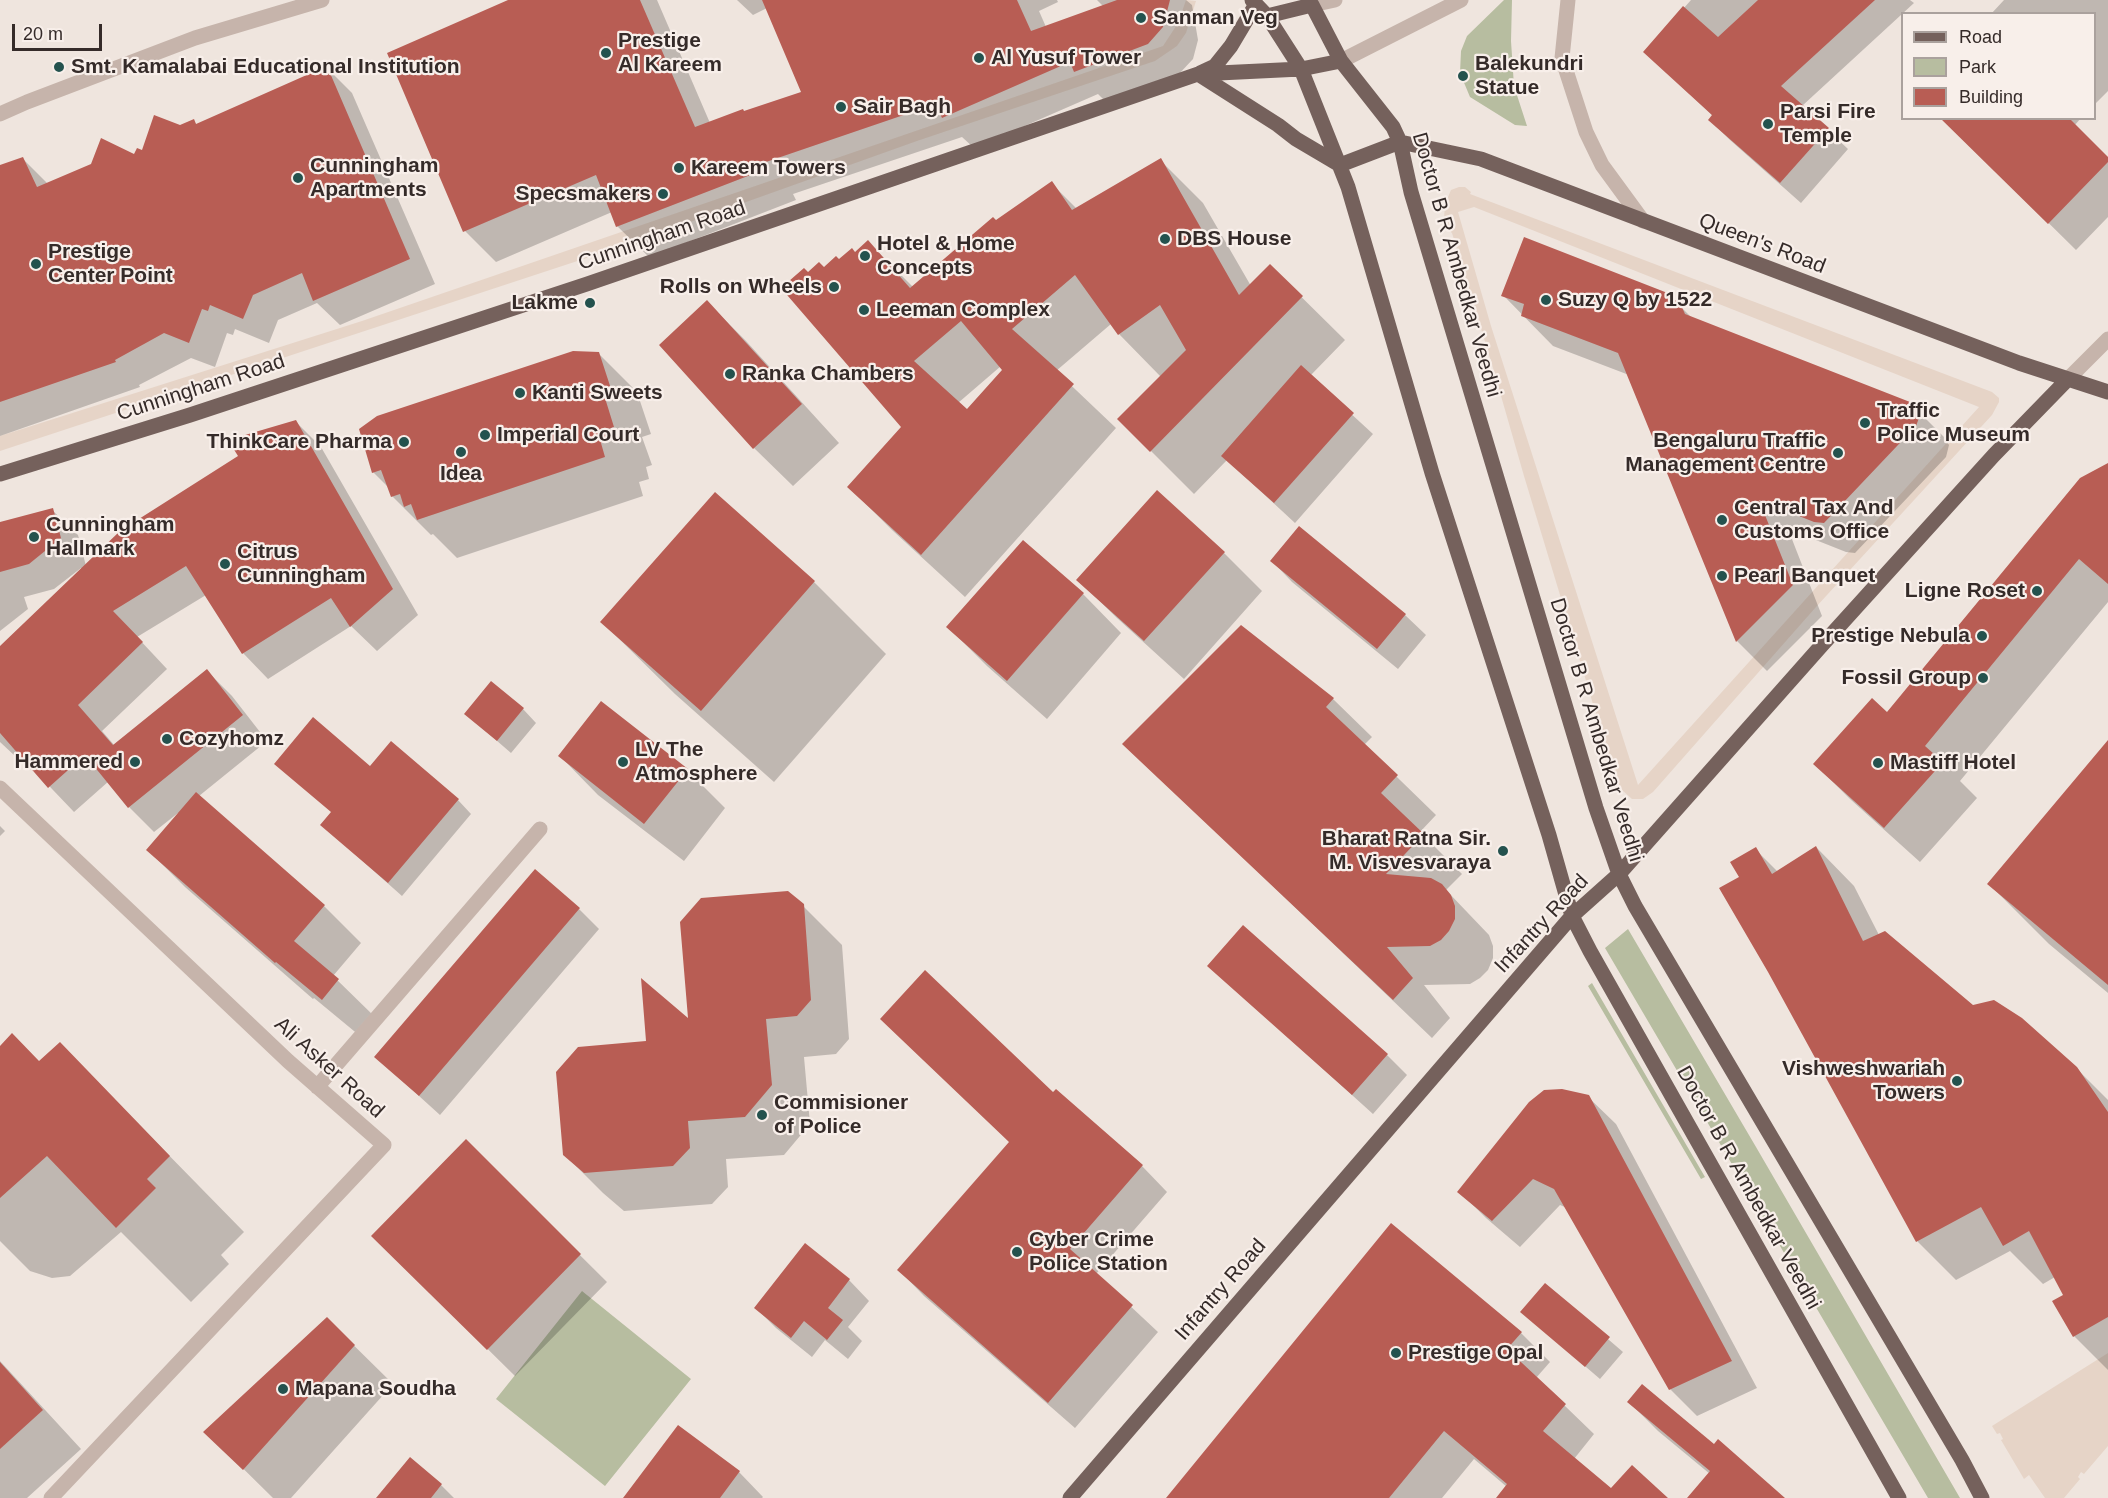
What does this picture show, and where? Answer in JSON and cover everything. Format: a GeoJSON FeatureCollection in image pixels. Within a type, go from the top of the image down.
{"type":"FeatureCollection","features":[{"type":"Feature","properties":{"kind":"main road"},"geometry":{"type":"LineString","coordinates":[[1198,74],[1215,66],[1231,46],[1254,2],[1267,16],[1312,5]]}},
{"type":"Feature","properties":{"kind":"main road","name":"Doctor B R Ambedkar Veedhi"},"geometry":{"type":"LineString","coordinates":[[1312,5],[1341,61],[1393,127],[1400,142],[1421,225],[1591,791],[1619,874],[1635,906],[1957,1450],[1982,1498]]}},
{"type":"Feature","properties":{"kind":"main road","name":"Doctor B R Ambedkar Veedhi"},"geometry":{"type":"LineString","coordinates":[[1267,16],[1301,69],[1340,165],[1376,278],[1432,473],[1549,835],[1572,916],[1899,1498]]}},
{"type":"Feature","properties":{"kind":"main road","name":"Cunningham Road"},"geometry":{"type":"LineString","coordinates":[[0,474],[190,415],[587,284],[1198,74],[1301,69],[1341,61]]}},
{"type":"Feature","properties":{"kind":"main road"},"geometry":{"type":"LineString","coordinates":[[1198,74],[1296,139],[1340,165],[1400,142]]}},
{"type":"Feature","properties":{"kind":"main road","name":"Queen's Road"},"geometry":{"type":"LineString","coordinates":[[1400,142],[1481,159],[1990,352],[2108,392]]}},
{"type":"Feature","properties":{"kind":"main road","name":"Infantry Road"},"geometry":{"type":"LineString","coordinates":[[1070,1498],[1572,916],[1619,874],[1994,455],[2067,380]]}},
{"type":"Feature","properties":{"kind":"street"},"geometry":{"type":"LineString","coordinates":[[0,114],[195,38],[322,0]]}},
{"type":"Feature","properties":{"kind":"street"},"geometry":{"type":"LineString","coordinates":[[1312,5],[1335,0]]}},
{"type":"Feature","properties":{"kind":"street"},"geometry":{"type":"LineString","coordinates":[[1341,61],[1461,0]]}},
{"type":"Feature","properties":{"kind":"street"},"geometry":{"type":"LineString","coordinates":[[1568,0],[1562,58],[1586,132],[1602,165],[1644,221]]}},
{"type":"Feature","properties":{"kind":"street","name":"Infantry Road"},"geometry":{"type":"LineString","coordinates":[[2067,380],[2108,339]]}},
{"type":"Feature","properties":{"kind":"street","name":"Ali Asker Road"},"geometry":{"type":"LineString","coordinates":[[0,788],[317,1087],[384,1145],[51,1498]]}},
{"type":"Feature","properties":{"kind":"street"},"geometry":{"type":"LineString","coordinates":[[317,1087],[540,829]]}},
{"type":"Feature","properties":{"kind":"green space"},"geometry":{"type":"Polygon","coordinates":[[[1504,0],[1512,0],[1511,41],[1514,86],[1527,126],[1515,125],[1470,97],[1460,73],[1461,51],[1467,36],[1504,0]]]}},
{"type":"Feature","properties":{"kind":"green space"},"geometry":{"type":"Polygon","coordinates":[[[1628,929],[1960,1498],[1928,1498],[1605,948],[1628,929]]]}},
{"type":"Feature","properties":{"kind":"green space"},"geometry":{"type":"Polygon","coordinates":[[[1592,983],[1705,1177],[1701,1179],[1588,986],[1592,983]]]}},
{"type":"Feature","properties":{"kind":"green space"},"geometry":{"type":"Polygon","coordinates":[[[582,1291],[691,1379],[605,1486],[496,1399],[582,1291]]]}},
{"type":"Feature","properties":{"kind":"shaded area"},"geometry":{"type":"Polygon","coordinates":[[[1186,0],[1196,1],[1186,33],[1177,46],[1155,61],[917,141],[623,246],[0,451],[0,436],[362,321],[1163,46],[1178,23],[1186,0]]]}},
{"type":"Feature","properties":{"kind":"shaded area"},"geometry":{"type":"Polygon","coordinates":[[[1465,187],[1471,192],[1470,194],[1992,392],[1999,398],[1992,415],[1816,607],[1653,792],[1643,799],[1632,799],[1622,790],[1616,780],[1452,233],[1447,228],[1444,219],[1445,204],[1451,190],[1465,187]],[[1474,207],[1458,212],[1491,326],[1638,785],[1979,407],[1474,207]]]}},
{"type":"Feature","properties":{"kind":"shaded area"},"geometry":{"type":"Polygon","coordinates":[[[2108,1353],[2108,1446],[2084,1474],[2081,1472],[2078,1477],[2080,1479],[2064,1498],[2045,1498],[2029,1475],[2024,1479],[2001,1440],[2003,1439],[2000,1433],[1997,1434],[1992,1426],[2108,1353]]]}},
{"type":"Feature","properties":{"kind":"building"},"geometry":{"type":"Polygon","coordinates":[[[508,0],[640,0],[695,127],[743,109],[744,111],[801,92],[762,0],[1017,0],[1031,31],[1117,0],[1170,0],[1163,27],[1148,44],[1074,72],[1070,62],[942,118],[936,104],[763,163],[766,169],[616,227],[596,175],[463,232],[387,53],[508,0]]]}},
{"type":"Feature","properties":{"kind":"building"},"geometry":{"type":"Polygon","coordinates":[[[1758,0],[1875,0],[1781,86],[1829,128],[1780,183],[1708,120],[1712,115],[1643,52],[1683,6],[1718,37],[1758,0]]]}},
{"type":"Feature","properties":{"kind":"building"},"geometry":{"type":"Polygon","coordinates":[[[327,66],[410,259],[313,301],[302,273],[253,295],[243,319],[210,305],[208,311],[202,309],[189,343],[164,333],[115,360],[116,362],[0,402],[0,165],[23,157],[37,187],[91,164],[101,138],[134,154],[137,148],[142,150],[154,115],[180,125],[194,119],[196,124],[327,66]]]}},
{"type":"Feature","properties":{"kind":"building"},"geometry":{"type":"Polygon","coordinates":[[[1942,120],[2071,120],[2108,157],[2108,162],[2048,224],[1942,120]]]}},
{"type":"Feature","properties":{"kind":"building"},"geometry":{"type":"Polygon","coordinates":[[[1161,158],[1239,295],[1270,264],[1303,296],[1150,452],[1117,419],[1186,350],[1160,305],[1118,335],[1075,275],[1012,329],[1074,384],[921,555],[847,487],[901,427],[781,288],[804,268],[808,272],[819,262],[824,267],[836,256],[839,259],[852,248],[855,252],[868,240],[910,288],[993,217],[996,220],[1052,181],[1072,210],[1161,158]],[[961,321],[914,361],[967,409],[1002,370],[961,321]]]}},
{"type":"Feature","properties":{"kind":"building"},"geometry":{"type":"Polygon","coordinates":[[[1524,237],[1665,292],[1681,305],[1685,314],[1910,402],[1917,408],[1919,418],[1916,426],[1824,523],[1814,522],[1759,500],[1793,585],[1736,642],[1618,353],[1521,316],[1524,304],[1501,296],[1524,237]]]}},
{"type":"Feature","properties":{"kind":"building","name":"Ranka Chambers"},"geometry":{"type":"Polygon","coordinates":[[[707,300],[802,404],[753,449],[659,345],[707,300]]]}},
{"type":"Feature","properties":{"kind":"building","name":"Imperial Court"},"geometry":{"type":"Polygon","coordinates":[[[573,351],[599,352],[613,395],[605,398],[614,427],[608,429],[611,440],[601,443],[605,457],[417,520],[411,504],[404,507],[400,494],[391,497],[381,470],[372,473],[359,429],[377,416],[573,351]]]}},
{"type":"Feature","properties":{"kind":"building"},"geometry":{"type":"Polygon","coordinates":[[[1301,365],[1354,413],[1274,503],[1221,456],[1301,365]]]}},
{"type":"Feature","properties":{"kind":"building"},"geometry":{"type":"Polygon","coordinates":[[[296,420],[393,589],[350,627],[331,598],[242,654],[186,566],[113,611],[143,642],[78,705],[113,745],[207,669],[243,715],[128,808],[85,755],[48,788],[0,733],[0,646],[120,531],[238,456],[228,440],[296,420]]]}},
{"type":"Feature","properties":{"kind":"building"},"geometry":{"type":"Polygon","coordinates":[[[2108,463],[2108,584],[2079,559],[1925,746],[1943,762],[1884,828],[1813,764],[1872,698],[1887,712],[2080,478],[2108,463]]]}},
{"type":"Feature","properties":{"kind":"building"},"geometry":{"type":"Polygon","coordinates":[[[1157,490],[1225,552],[1144,641],[1076,580],[1157,490]]]}},
{"type":"Feature","properties":{"kind":"building"},"geometry":{"type":"Polygon","coordinates":[[[715,492],[815,581],[701,711],[600,622],[715,492]]]}},
{"type":"Feature","properties":{"kind":"building","name":"Cunningham Hallmark"},"geometry":{"type":"Polygon","coordinates":[[[53,508],[61,538],[29,564],[0,572],[0,522],[53,508]]]}},
{"type":"Feature","properties":{"kind":"building"},"geometry":{"type":"Polygon","coordinates":[[[1299,526],[1406,614],[1377,649],[1270,561],[1299,526]]]}},
{"type":"Feature","properties":{"kind":"building"},"geometry":{"type":"Polygon","coordinates":[[[1023,540],[1084,593],[1007,681],[946,627],[1023,540]]]}},
{"type":"Feature","properties":{"kind":"building"},"geometry":{"type":"Polygon","coordinates":[[[1241,625],[1334,698],[1326,707],[1398,775],[1381,793],[1424,834],[1386,874],[1431,878],[1442,884],[1451,895],[1455,906],[1455,919],[1441,940],[1430,946],[1387,947],[1413,978],[1393,1000],[1122,744],[1241,625]]]}},
{"type":"Feature","properties":{"kind":"building"},"geometry":{"type":"Polygon","coordinates":[[[491,681],[524,708],[497,741],[464,714],[491,681]]]}},
{"type":"Feature","properties":{"kind":"building","name":"LV The Atmosphere"},"geometry":{"type":"Polygon","coordinates":[[[601,701],[688,769],[644,824],[558,756],[601,701]]]}},
{"type":"Feature","properties":{"kind":"building"},"geometry":{"type":"Polygon","coordinates":[[[313,717],[370,766],[391,741],[459,799],[388,883],[320,825],[331,812],[274,764],[313,717]]]}},
{"type":"Feature","properties":{"kind":"building"},"geometry":{"type":"Polygon","coordinates":[[[2108,740],[2108,985],[1987,884],[2108,740]]]}},
{"type":"Feature","properties":{"kind":"building"},"geometry":{"type":"Polygon","coordinates":[[[196,792],[325,905],[294,941],[339,979],[322,1000],[275,963],[146,850],[196,792]]]}},
{"type":"Feature","properties":{"kind":"building","name":"Vishweshwariah Towers"},"geometry":{"type":"Polygon","coordinates":[[[1816,846],[1863,941],[1885,931],[1973,1005],[1994,1000],[2022,1018],[2077,1067],[2108,1112],[2108,1317],[2073,1337],[2052,1301],[2063,1295],[2029,1231],[2003,1246],[1981,1207],[1916,1242],[1768,972],[1719,888],[1739,877],[1730,862],[1756,847],[1772,874],[1816,846]]]}},
{"type":"Feature","properties":{"kind":"building"},"geometry":{"type":"Polygon","coordinates":[[[535,869],[580,908],[419,1096],[374,1057],[535,869]]]}},
{"type":"Feature","properties":{"kind":"building"},"geometry":{"type":"Polygon","coordinates":[[[788,891],[804,904],[811,1000],[797,1016],[766,1019],[772,1085],[745,1117],[688,1121],[690,1148],[673,1166],[584,1173],[563,1155],[556,1072],[578,1047],[646,1041],[641,978],[688,1018],[680,922],[701,898],[788,891]]]}},
{"type":"Feature","properties":{"kind":"building"},"geometry":{"type":"Polygon","coordinates":[[[1243,925],[1388,1054],[1352,1095],[1207,966],[1243,925]]]}},
{"type":"Feature","properties":{"kind":"building"},"geometry":{"type":"Polygon","coordinates":[[[925,970],[1053,1092],[1056,1089],[1143,1165],[1070,1249],[1133,1305],[1048,1403],[897,1270],[1009,1142],[880,1019],[925,970]]]}},
{"type":"Feature","properties":{"kind":"building"},"geometry":{"type":"Polygon","coordinates":[[[12,1033],[39,1061],[60,1042],[170,1156],[147,1179],[156,1188],[116,1228],[47,1156],[0,1198],[0,1046],[12,1033]]]}},
{"type":"Feature","properties":{"kind":"building"},"geometry":{"type":"Polygon","coordinates":[[[1562,1089],[1589,1095],[1732,1361],[1669,1390],[1554,1189],[1533,1179],[1492,1221],[1457,1192],[1529,1102],[1544,1090],[1562,1089]]]}},
{"type":"Feature","properties":{"kind":"building"},"geometry":{"type":"Polygon","coordinates":[[[466,1139],[581,1254],[487,1350],[371,1236],[466,1139]]]}},
{"type":"Feature","properties":{"kind":"building"},"geometry":{"type":"Polygon","coordinates":[[[1391,1223],[1522,1332],[1507,1349],[1566,1404],[1543,1431],[1611,1488],[1632,1465],[1668,1498],[1496,1498],[1507,1484],[1444,1431],[1389,1498],[1166,1498],[1391,1223]]]}},
{"type":"Feature","properties":{"kind":"building"},"geometry":{"type":"Polygon","coordinates":[[[805,1243],[850,1279],[828,1308],[843,1320],[827,1340],[804,1321],[791,1338],[754,1308],[805,1243]]]}},
{"type":"Feature","properties":{"kind":"building"},"geometry":{"type":"Polygon","coordinates":[[[1545,1283],[1610,1337],[1585,1367],[1520,1312],[1545,1283]]]}},
{"type":"Feature","properties":{"kind":"building","name":"Mapana Soudha"},"geometry":{"type":"Polygon","coordinates":[[[327,1317],[355,1345],[243,1470],[203,1432],[327,1317]]]}},
{"type":"Feature","properties":{"kind":"building"},"geometry":{"type":"Polygon","coordinates":[[[0,1362],[43,1410],[0,1449],[0,1362]]]}},
{"type":"Feature","properties":{"kind":"building"},"geometry":{"type":"Polygon","coordinates":[[[1642,1384],[1714,1444],[1718,1439],[1785,1498],[1687,1498],[1710,1471],[1627,1402],[1642,1384]]]}},
{"type":"Feature","properties":{"kind":"building"},"geometry":{"type":"Polygon","coordinates":[[[678,1425],[740,1471],[720,1498],[623,1498],[678,1425]]]}},
{"type":"Feature","properties":{"kind":"building"},"geometry":{"type":"Polygon","coordinates":[[[410,1457],[442,1484],[431,1498],[376,1498],[410,1457]]]}},
{"type":"Feature","properties":{"kind":"place","name":"Sanman Veg"},"geometry":{"type":"Point","coordinates":[1141,18]}},
{"type":"Feature","properties":{"kind":"place","name":"Prestige Al Kareem"},"geometry":{"type":"Point","coordinates":[606,53]}},
{"type":"Feature","properties":{"kind":"place","name":"Al Yusuf Tower"},"geometry":{"type":"Point","coordinates":[979,58]}},
{"type":"Feature","properties":{"kind":"place","name":"Smt. Kamalabai Educational Institution"},"geometry":{"type":"Point","coordinates":[59,67]}},
{"type":"Feature","properties":{"kind":"place","name":"Balekundri Statue"},"geometry":{"type":"Point","coordinates":[1463,76]}},
{"type":"Feature","properties":{"kind":"place","name":"Sair Bagh"},"geometry":{"type":"Point","coordinates":[841,107]}},
{"type":"Feature","properties":{"kind":"place","name":"Parsi Fire Temple"},"geometry":{"type":"Point","coordinates":[1768,124]}},
{"type":"Feature","properties":{"kind":"place","name":"Kareem Towers"},"geometry":{"type":"Point","coordinates":[679,168]}},
{"type":"Feature","properties":{"kind":"place","name":"Cunningham Apartments"},"geometry":{"type":"Point","coordinates":[298,178]}},
{"type":"Feature","properties":{"kind":"place","name":"Specsmakers"},"geometry":{"type":"Point","coordinates":[663,194]}},
{"type":"Feature","properties":{"kind":"place","name":"DBS House"},"geometry":{"type":"Point","coordinates":[1165,239]}},
{"type":"Feature","properties":{"kind":"place","name":"Hotel & Home Concepts"},"geometry":{"type":"Point","coordinates":[865,256]}},
{"type":"Feature","properties":{"kind":"place","name":"Prestige Center Point"},"geometry":{"type":"Point","coordinates":[36,264]}},
{"type":"Feature","properties":{"kind":"place","name":"Rolls on Wheels"},"geometry":{"type":"Point","coordinates":[834,287]}},
{"type":"Feature","properties":{"kind":"place","name":"Suzy Q by 1522"},"geometry":{"type":"Point","coordinates":[1546,300]}},
{"type":"Feature","properties":{"kind":"place","name":"Lakme"},"geometry":{"type":"Point","coordinates":[590,303]}},
{"type":"Feature","properties":{"kind":"place","name":"Leeman Complex"},"geometry":{"type":"Point","coordinates":[864,310]}},
{"type":"Feature","properties":{"kind":"place","name":"Ranka Chambers"},"geometry":{"type":"Point","coordinates":[730,374]}},
{"type":"Feature","properties":{"kind":"place","name":"Kanti Sweets"},"geometry":{"type":"Point","coordinates":[520,393]}},
{"type":"Feature","properties":{"kind":"place","name":"Traffic Police Museum"},"geometry":{"type":"Point","coordinates":[1865,423]}},
{"type":"Feature","properties":{"kind":"place","name":"Imperial Court"},"geometry":{"type":"Point","coordinates":[485,435]}},
{"type":"Feature","properties":{"kind":"place","name":"ThinkCare Pharma"},"geometry":{"type":"Point","coordinates":[404,442]}},
{"type":"Feature","properties":{"kind":"place","name":"Idea"},"geometry":{"type":"Point","coordinates":[461,452]}},
{"type":"Feature","properties":{"kind":"place","name":"Bengaluru Traffic Management Centre"},"geometry":{"type":"Point","coordinates":[1838,453]}},
{"type":"Feature","properties":{"kind":"place","name":"Central Tax And Customs Office"},"geometry":{"type":"Point","coordinates":[1722,520]}},
{"type":"Feature","properties":{"kind":"place","name":"Cunningham Hallmark"},"geometry":{"type":"Point","coordinates":[34,537]}},
{"type":"Feature","properties":{"kind":"place","name":"Citrus Cunningham"},"geometry":{"type":"Point","coordinates":[225,564]}},
{"type":"Feature","properties":{"kind":"place","name":"Pearl Banquet"},"geometry":{"type":"Point","coordinates":[1722,576]}},
{"type":"Feature","properties":{"kind":"place","name":"Ligne Roset"},"geometry":{"type":"Point","coordinates":[2037,591]}},
{"type":"Feature","properties":{"kind":"place","name":"Prestige Nebula"},"geometry":{"type":"Point","coordinates":[1982,636]}},
{"type":"Feature","properties":{"kind":"place","name":"Fossil Group"},"geometry":{"type":"Point","coordinates":[1983,678]}},
{"type":"Feature","properties":{"kind":"place","name":"Cozyhomz"},"geometry":{"type":"Point","coordinates":[167,739]}},
{"type":"Feature","properties":{"kind":"place","name":"Hammered"},"geometry":{"type":"Point","coordinates":[135,762]}},
{"type":"Feature","properties":{"kind":"place","name":"LV The Atmosphere"},"geometry":{"type":"Point","coordinates":[623,762]}},
{"type":"Feature","properties":{"kind":"place","name":"Mastiff Hotel"},"geometry":{"type":"Point","coordinates":[1878,763]}},
{"type":"Feature","properties":{"kind":"place","name":"Bharat Ratna Sir. M. Visvesvaraya"},"geometry":{"type":"Point","coordinates":[1503,851]}},
{"type":"Feature","properties":{"kind":"place","name":"Vishweshwariah Towers"},"geometry":{"type":"Point","coordinates":[1957,1081]}},
{"type":"Feature","properties":{"kind":"place","name":"Commisioner of Police"},"geometry":{"type":"Point","coordinates":[762,1115]}},
{"type":"Feature","properties":{"kind":"place","name":"Cyber Crime Police Station"},"geometry":{"type":"Point","coordinates":[1017,1252]}},
{"type":"Feature","properties":{"kind":"place","name":"Prestige Opal"},"geometry":{"type":"Point","coordinates":[1396,1353]}},
{"type":"Feature","properties":{"kind":"place","name":"Mapana Soudha"},"geometry":{"type":"Point","coordinates":[283,1389]}}]}
